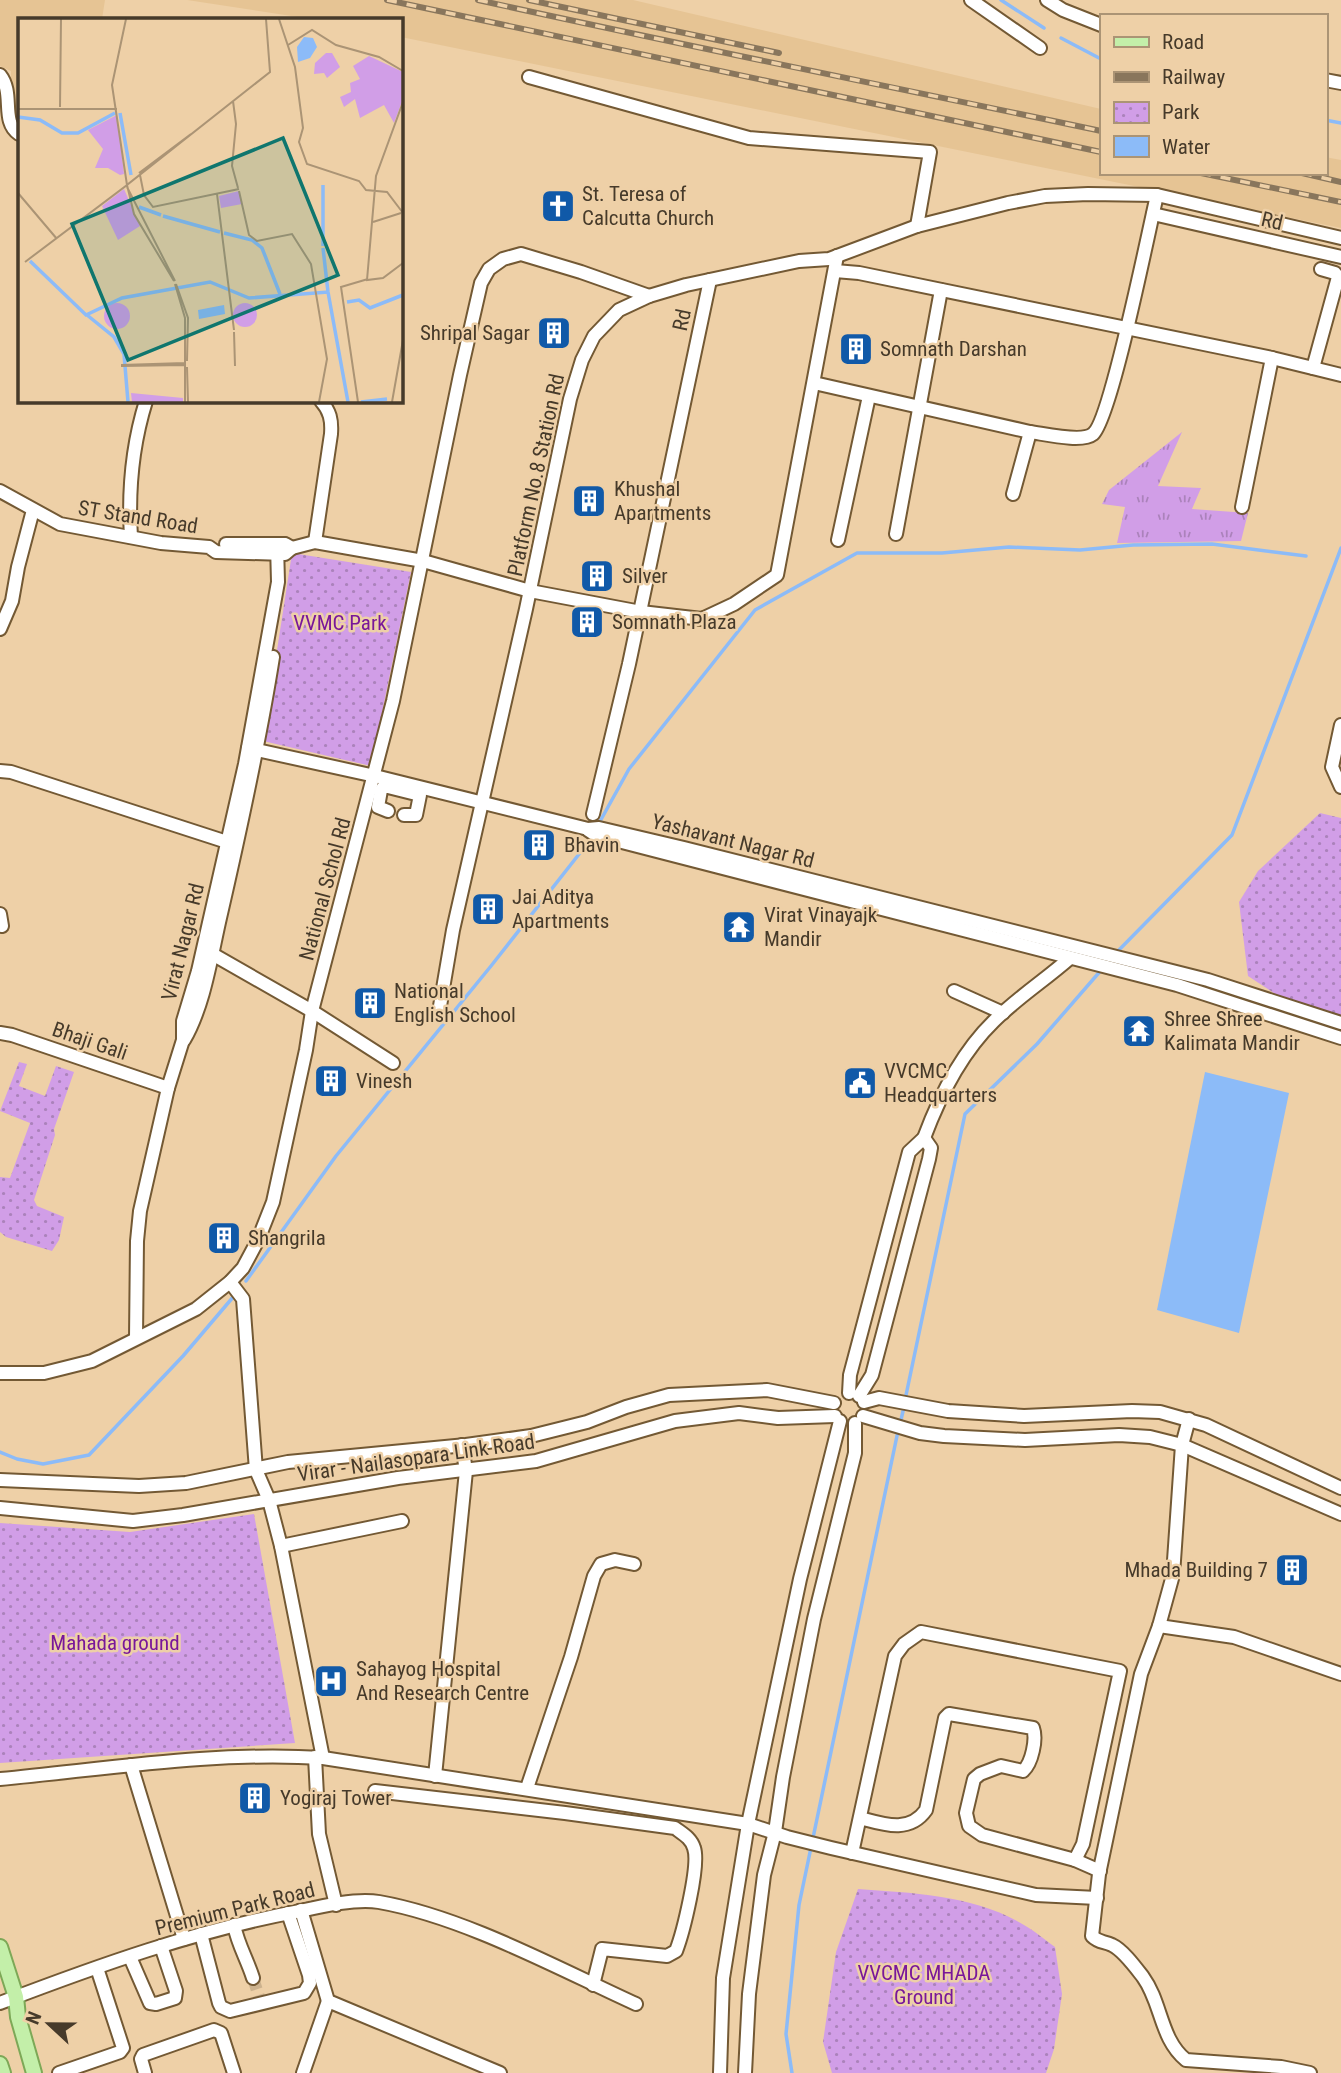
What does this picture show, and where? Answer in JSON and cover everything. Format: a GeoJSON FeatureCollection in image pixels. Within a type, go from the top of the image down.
{"type":"FeatureCollection","features":[{"type":"Feature","properties":{"kind":"main road"},"geometry":{"type":"LineString","coordinates":[[0,1947],[16,1997],[18,2017],[34,2073]]}},
{"type":"Feature","properties":{"kind":"main road"},"geometry":{"type":"LineString","coordinates":[[0,2064],[3,2073]]}},
{"type":"Feature","properties":{"kind":"street"},"geometry":{"type":"LineString","coordinates":[[971,0],[1040,48]]}},
{"type":"Feature","properties":{"kind":"street"},"geometry":{"type":"LineString","coordinates":[[1047,0],[1063,10],[1100,25]]}},
{"type":"Feature","properties":{"kind":"street"},"geometry":{"type":"LineString","coordinates":[[0,75],[6,82],[8,95],[5,117],[8,126],[18,133]]}},
{"type":"Feature","properties":{"kind":"street"},"geometry":{"type":"LineString","coordinates":[[530,77],[748,138],[930,152],[917,226]]}},
{"type":"Feature","properties":{"kind":"street"},"geometry":{"type":"LineString","coordinates":[[814,383],[1030,432],[1084,439],[1094,433],[1102,418],[1127,329],[1157,195]]}},
{"type":"Feature","properties":{"kind":"street"},"geometry":{"type":"LineString","coordinates":[[710,280],[799,261],[837,256],[917,226],[1045,196],[1157,195],[1341,237]]}},
{"type":"Feature","properties":{"kind":"street","name":"Rd"},"geometry":{"type":"LineString","coordinates":[[1153,214],[1341,257]]}},
{"type":"Feature","properties":{"kind":"street","name":"National Schol Rd"},"geometry":{"type":"LineString","coordinates":[[0,1373],[44,1373],[92,1361],[196,1309],[231,1284],[243,1268],[273,1202],[306,1051],[312,1011],[381,780],[460,375],[481,283],[489,269],[503,260],[521,254],[649,296]]}},
{"type":"Feature","properties":{"kind":"street"},"geometry":{"type":"LineString","coordinates":[[322,402],[328,409],[331,434],[315,542],[423,561],[530,591],[702,619],[734,604],[777,575],[837,256]]}},
{"type":"Feature","properties":{"kind":"street"},"geometry":{"type":"LineString","coordinates":[[1313,368],[1338,277],[1335,273],[1321,269]]}},
{"type":"Feature","properties":{"kind":"street"},"geometry":{"type":"LineString","coordinates":[[835,271],[859,273],[1341,374]]}},
{"type":"Feature","properties":{"kind":"street","name":"Rd"},"geometry":{"type":"LineString","coordinates":[[593,814],[640,611],[710,280]]}},
{"type":"Feature","properties":{"kind":"street","name":"Platform No.8 Station Rd"},"geometry":{"type":"LineString","coordinates":[[440,1006],[453,930],[530,591],[570,399],[582,360],[594,335],[619,310],[649,296],[710,280]]}},
{"type":"Feature","properties":{"kind":"street"},"geometry":{"type":"LineString","coordinates":[[896,534],[941,290]]}},
{"type":"Feature","properties":{"kind":"street"},"geometry":{"type":"LineString","coordinates":[[1242,507],[1272,358]]}},
{"type":"Feature","properties":{"kind":"street"},"geometry":{"type":"LineString","coordinates":[[838,540],[869,396]]}},
{"type":"Feature","properties":{"kind":"street"},"geometry":{"type":"LineString","coordinates":[[131,537],[130,473],[137,431],[146,402]]}},
{"type":"Feature","properties":{"kind":"street"},"geometry":{"type":"LineString","coordinates":[[1013,494],[1030,432]]}},
{"type":"Feature","properties":{"kind":"street","name":"ST Stand Road"},"geometry":{"type":"LineString","coordinates":[[0,491],[61,524],[131,537],[209,547],[216,544],[283,549],[315,542]]}},
{"type":"Feature","properties":{"kind":"street"},"geometry":{"type":"LineString","coordinates":[[0,629],[12,601],[33,510]]}},
{"type":"Feature","properties":{"kind":"street","name":"Virat Nagar Rd"},"geometry":{"type":"LineString","coordinates":[[208,951],[228,842],[253,749],[283,549]]}},
{"type":"Feature","properties":{"kind":"street"},"geometry":{"type":"LineString","coordinates":[[1341,725],[1332,767],[1341,787]]}},
{"type":"Feature","properties":{"kind":"street"},"geometry":{"type":"LineString","coordinates":[[136,1338],[140,1211],[167,1088],[183,1040],[193,1025],[253,749]]}},
{"type":"Feature","properties":{"kind":"street","name":"Yashavant Nagar Rd"},"geometry":{"type":"LineString","coordinates":[[253,749],[588,829],[599,828],[684,848],[1206,986]]}},
{"type":"Feature","properties":{"kind":"street"},"geometry":{"type":"LineString","coordinates":[[0,771],[11,772],[228,842]]}},
{"type":"Feature","properties":{"kind":"street"},"geometry":{"type":"LineString","coordinates":[[388,811],[378,807],[381,780],[420,795],[416,816],[404,815]]}},
{"type":"Feature","properties":{"kind":"street"},"geometry":{"type":"LineString","coordinates":[[588,829],[597,836],[1070,958],[1091,957]]}},
{"type":"Feature","properties":{"kind":"street"},"geometry":{"type":"LineString","coordinates":[[208,951],[312,1011],[393,1063]]}},
{"type":"Feature","properties":{"kind":"street"},"geometry":{"type":"LineString","coordinates":[[745,2073],[745,2045],[764,1875],[781,1834],[782,1777],[814,1619],[855,1453],[859,1419],[854,1362],[909,1152],[924,1138],[939,1098],[962,1060],[992,1023],[1070,958]]}},
{"type":"Feature","properties":{"kind":"street"},"geometry":{"type":"LineString","coordinates":[[1206,986],[1341,1023]]}},
{"type":"Feature","properties":{"kind":"street"},"geometry":{"type":"LineString","coordinates":[[1206,986],[1341,1038]]}},
{"type":"Feature","properties":{"kind":"street"},"geometry":{"type":"LineString","coordinates":[[954,991],[1003,1013]]}},
{"type":"Feature","properties":{"kind":"street","name":"Bhaji Gali"},"geometry":{"type":"LineString","coordinates":[[0,1033],[167,1088]]}},
{"type":"Feature","properties":{"kind":"street"},"geometry":{"type":"LineString","coordinates":[[857,1397],[872,1375],[929,1159],[931,1148],[924,1138]]}},
{"type":"Feature","properties":{"kind":"street"},"geometry":{"type":"LineString","coordinates":[[231,1284],[243,1298],[256,1470],[269,1500],[281,1546],[319,1757],[319,1834],[336,1905]]}},
{"type":"Feature","properties":{"kind":"street","name":"Virar - Nailasopara Link Road"},"geometry":{"type":"LineString","coordinates":[[0,1480],[139,1486],[186,1483],[288,1462],[531,1436],[587,1422],[669,1395],[767,1390],[836,1413]]}},
{"type":"Feature","properties":{"kind":"street"},"geometry":{"type":"LineString","coordinates":[[720,2073],[723,1978],[748,1824],[838,1396],[879,1398],[948,1411],[1024,1416],[1132,1410],[1160,1412],[1189,1419],[1341,1489],[1337,1512],[1182,1445],[1150,1437],[1119,1435],[1025,1440],[944,1436],[859,1419],[846,1424],[836,1413]]}},
{"type":"Feature","properties":{"kind":"street"},"geometry":{"type":"LineString","coordinates":[[944,1436],[948,1411]]}},
{"type":"Feature","properties":{"kind":"street","name":"Virar - Nailasopara Link Road"},"geometry":{"type":"LineString","coordinates":[[0,1508],[133,1521],[398,1478],[536,1461],[675,1421],[738,1413],[778,1418],[836,1413]]}},
{"type":"Feature","properties":{"kind":"street"},"geometry":{"type":"LineString","coordinates":[[1189,1419],[1182,1445],[1173,1575],[1159,1626],[1141,1674],[1100,1871],[1092,1936],[1099,1942],[1112,1945],[1145,1979],[1161,2022],[1177,2053],[1186,2060],[1281,2067],[1310,2073]]}},
{"type":"Feature","properties":{"kind":"street"},"geometry":{"type":"LineString","coordinates":[[435,1776],[466,1471],[462,1445]]}},
{"type":"Feature","properties":{"kind":"street"},"geometry":{"type":"LineString","coordinates":[[281,1546],[402,1521]]}},
{"type":"Feature","properties":{"kind":"street"},"geometry":{"type":"LineString","coordinates":[[527,1788],[571,1657],[594,1576],[601,1564],[615,1560],[634,1564]]}},
{"type":"Feature","properties":{"kind":"street"},"geometry":{"type":"LineString","coordinates":[[1159,1626],[1234,1637],[1341,1674]]}},
{"type":"Feature","properties":{"kind":"street"},"geometry":{"type":"LineString","coordinates":[[852,1853],[895,1656],[904,1644],[921,1632],[1141,1674]]}},
{"type":"Feature","properties":{"kind":"street"},"geometry":{"type":"LineString","coordinates":[[1075,1860],[1083,1844],[1120,1671]]}},
{"type":"Feature","properties":{"kind":"street"},"geometry":{"type":"LineString","coordinates":[[860,1818],[900,1826],[921,1818],[926,1810],[945,1718],[949,1714],[1033,1728],[1036,1735],[1028,1767],[1023,1771],[1001,1766],[974,1779],[966,1813],[969,1826],[982,1835],[1075,1860],[1100,1871]]}},
{"type":"Feature","properties":{"kind":"street"},"geometry":{"type":"LineString","coordinates":[[0,1779],[131,1765],[275,1755],[319,1757],[748,1824],[831,1848],[1036,1895],[1097,1898]]}},
{"type":"Feature","properties":{"kind":"street"},"geometry":{"type":"LineString","coordinates":[[131,1765],[184,1939]]}},
{"type":"Feature","properties":{"kind":"street"},"geometry":{"type":"LineString","coordinates":[[375,1791],[565,1812],[662,1826],[675,1828],[688,1837],[695,1849],[694,1865],[683,1934],[676,1951],[667,1956],[602,1949],[593,1985]]}},
{"type":"Feature","properties":{"kind":"street","name":"Premium Park Road"},"geometry":{"type":"LineString","coordinates":[[0,2003],[184,1939],[202,1938],[234,1927],[293,1913],[375,1901],[430,1914],[636,2004]]}},
{"type":"Feature","properties":{"kind":"street"},"geometry":{"type":"LineString","coordinates":[[293,1913],[328,2001],[303,2073]]}},
{"type":"Feature","properties":{"kind":"street"},"geometry":{"type":"LineString","coordinates":[[202,1938],[221,2007],[230,2011],[304,1993],[310,1983],[293,1913]]}},
{"type":"Feature","properties":{"kind":"street"},"geometry":{"type":"LineString","coordinates":[[234,1927],[240,1950],[246,1956],[253,1978]]}},
{"type":"Feature","properties":{"kind":"street"},"geometry":{"type":"LineString","coordinates":[[130,1957],[150,2003],[175,1998],[176,1992],[161,1946]]}},
{"type":"Feature","properties":{"kind":"street"},"geometry":{"type":"LineString","coordinates":[[59,2073],[120,2052],[123,2048],[97,1969]]}},
{"type":"Feature","properties":{"kind":"street"},"geometry":{"type":"LineString","coordinates":[[328,2001],[500,2073]]}},
{"type":"Feature","properties":{"kind":"street"},"geometry":{"type":"LineString","coordinates":[[145,2073],[141,2059],[146,2053],[214,2030],[220,2033],[234,2073]]}},
{"type":"Feature","properties":{"kind":"street"},"geometry":{"type":"LineString","coordinates":[[228,2032],[241,2073]]}},
{"type":"Feature","properties":{"kind":"shaded area"},"geometry":{"type":"Polygon","coordinates":[[[0,0],[105,0],[102,18],[18,18],[18,123],[14,121],[11,107],[11,71],[0,66],[0,0]]]}},
{"type":"Feature","properties":{"kind":"shaded area"},"geometry":{"type":"Polygon","coordinates":[[[187,0],[633,0],[1100,109],[1100,175],[1327,175],[1327,157],[1341,160],[1341,228],[402,37],[402,18],[304,18],[187,0]]]}},
{"type":"Feature","properties":{"kind":"green space"},"geometry":{"type":"Polygon","coordinates":[[[1182,432],[1158,486],[1201,488],[1192,509],[1248,513],[1241,541],[1117,543],[1125,507],[1102,504],[1109,490],[1182,432]]]}},
{"type":"Feature","properties":{"kind":"green space","name":"VVMC Park"},"geometry":{"type":"Polygon","coordinates":[[[292,553],[411,572],[371,766],[263,741],[292,553]]]}},
{"type":"Feature","properties":{"kind":"green space"},"geometry":{"type":"Polygon","coordinates":[[[1320,813],[1341,818],[1341,1019],[1306,1014],[1248,976],[1239,902],[1258,871],[1320,813]]]}},
{"type":"Feature","properties":{"kind":"green space"},"geometry":{"type":"Polygon","coordinates":[[[19,1062],[27,1064],[19,1086],[45,1096],[56,1066],[74,1072],[34,1200],[37,1206],[64,1217],[59,1240],[52,1251],[6,1237],[0,1232],[0,1177],[10,1178],[30,1123],[0,1111],[19,1062]]]}},
{"type":"Feature","properties":{"kind":"green space","name":"Mahada ground"},"geometry":{"type":"Polygon","coordinates":[[[254,1514],[295,1743],[0,1763],[0,1523],[130,1532],[254,1514]]]}},
{"type":"Feature","properties":{"kind":"green space","name":"VVCMC MHADA Ground"},"geometry":{"type":"Polygon","coordinates":[[[858,1889],[943,1897],[985,1907],[1024,1925],[1055,1947],[1062,1994],[1054,2049],[1046,2073],[832,2073],[823,2042],[836,1952],[858,1889]]]}},
{"type":"Feature","properties":{"kind":"water"},"geometry":{"type":"Polygon","coordinates":[[[1205,1072],[1289,1093],[1239,1333],[1157,1310],[1205,1072]]]}},
{"type":"Feature","properties":{"kind":"waterway"},"geometry":{"type":"LineString","coordinates":[[1001,0],[1044,28]]}},
{"type":"Feature","properties":{"kind":"waterway"},"geometry":{"type":"LineString","coordinates":[[1061,38],[1100,58]]}},
{"type":"Feature","properties":{"kind":"waterway"},"geometry":{"type":"LineString","coordinates":[[1327,120],[1341,123]]}},
{"type":"Feature","properties":{"kind":"waterway"},"geometry":{"type":"LineString","coordinates":[[598,825],[629,769],[755,610],[857,553],[942,553],[1009,547],[1080,550],[1133,545],[1212,544],[1306,556]]}},
{"type":"Feature","properties":{"kind":"waterway"},"geometry":{"type":"LineString","coordinates":[[1115,954],[1232,835],[1341,548]]}},
{"type":"Feature","properties":{"kind":"waterway"},"geometry":{"type":"LineString","coordinates":[[246,1281],[336,1156],[587,844]]}},
{"type":"Feature","properties":{"kind":"waterway"},"geometry":{"type":"LineString","coordinates":[[905,1400],[965,1114],[1037,1044],[1103,968]]}},
{"type":"Feature","properties":{"kind":"waterway"},"geometry":{"type":"LineString","coordinates":[[0,1452],[17,1459],[43,1464],[89,1455],[183,1356],[234,1296]]}},
{"type":"Feature","properties":{"kind":"waterway"},"geometry":{"type":"LineString","coordinates":[[900,1424],[904,1407]]}},
{"type":"Feature","properties":{"kind":"waterway"},"geometry":{"type":"LineString","coordinates":[[792,2073],[786,2034],[799,1905],[898,1431]]}},
{"type":"Feature","properties":{"kind":"tunnel"},"geometry":{"type":"LineString","coordinates":[[253,1978],[260,2000]]}},
{"type":"Feature","properties":{"kind":"railway"},"geometry":{"type":"LineString","coordinates":[[387,0],[1100,152]]}},
{"type":"Feature","properties":{"kind":"railway"},"geometry":{"type":"LineString","coordinates":[[478,0],[1100,131]]}},
{"type":"Feature","properties":{"kind":"railway"},"geometry":{"type":"LineString","coordinates":[[529,0],[779,53]]}},
{"type":"Feature","properties":{"kind":"railway"},"geometry":{"type":"LineString","coordinates":[[1211,175],[1341,202]]}},
{"type":"Feature","properties":{"kind":"railway"},"geometry":{"type":"LineString","coordinates":[[1311,175],[1341,182]]}},
{"type":"Feature","properties":{"kind":"place","name":"St. Teresa of Calcutta Church"},"geometry":{"type":"Point","coordinates":[558,206]}},
{"type":"Feature","properties":{"kind":"place","name":"Shripal Sagar"},"geometry":{"type":"Point","coordinates":[554,333]}},
{"type":"Feature","properties":{"kind":"place","name":"Somnath Darshan"},"geometry":{"type":"Point","coordinates":[856,349]}},
{"type":"Feature","properties":{"kind":"place","name":"Khushal Apartments"},"geometry":{"type":"Point","coordinates":[589,501]}},
{"type":"Feature","properties":{"kind":"place","name":"Silver"},"geometry":{"type":"Point","coordinates":[597,576]}},
{"type":"Feature","properties":{"kind":"place","name":"Somnath Plaza"},"geometry":{"type":"Point","coordinates":[587,622]}},
{"type":"Feature","properties":{"kind":"place","name":"Bhavin"},"geometry":{"type":"Point","coordinates":[539,845]}},
{"type":"Feature","properties":{"kind":"place","name":"Jai Aditya Apartments"},"geometry":{"type":"Point","coordinates":[488,909]}},
{"type":"Feature","properties":{"kind":"place","name":"Virat Vinayajk Mandir"},"geometry":{"type":"Point","coordinates":[739,927]}},
{"type":"Feature","properties":{"kind":"place","name":"National English School"},"geometry":{"type":"Point","coordinates":[370,1003]}},
{"type":"Feature","properties":{"kind":"place","name":"Shree Shree Kalimata Mandir"},"geometry":{"type":"Point","coordinates":[1139,1031]}},
{"type":"Feature","properties":{"kind":"place","name":"Vinesh"},"geometry":{"type":"Point","coordinates":[331,1081]}},
{"type":"Feature","properties":{"kind":"place","name":"VVCMC Headquarters"},"geometry":{"type":"Point","coordinates":[860,1083]}},
{"type":"Feature","properties":{"kind":"place","name":"Shangrila"},"geometry":{"type":"Point","coordinates":[224,1238]}},
{"type":"Feature","properties":{"kind":"place","name":"Mhada Building 7"},"geometry":{"type":"Point","coordinates":[1292,1570]}},
{"type":"Feature","properties":{"kind":"place","name":"Sahayog Hospital And Research Centre"},"geometry":{"type":"Point","coordinates":[331,1681]}},
{"type":"Feature","properties":{"kind":"place","name":"Yogiraj Tower"},"geometry":{"type":"Point","coordinates":[255,1798]}}]}
